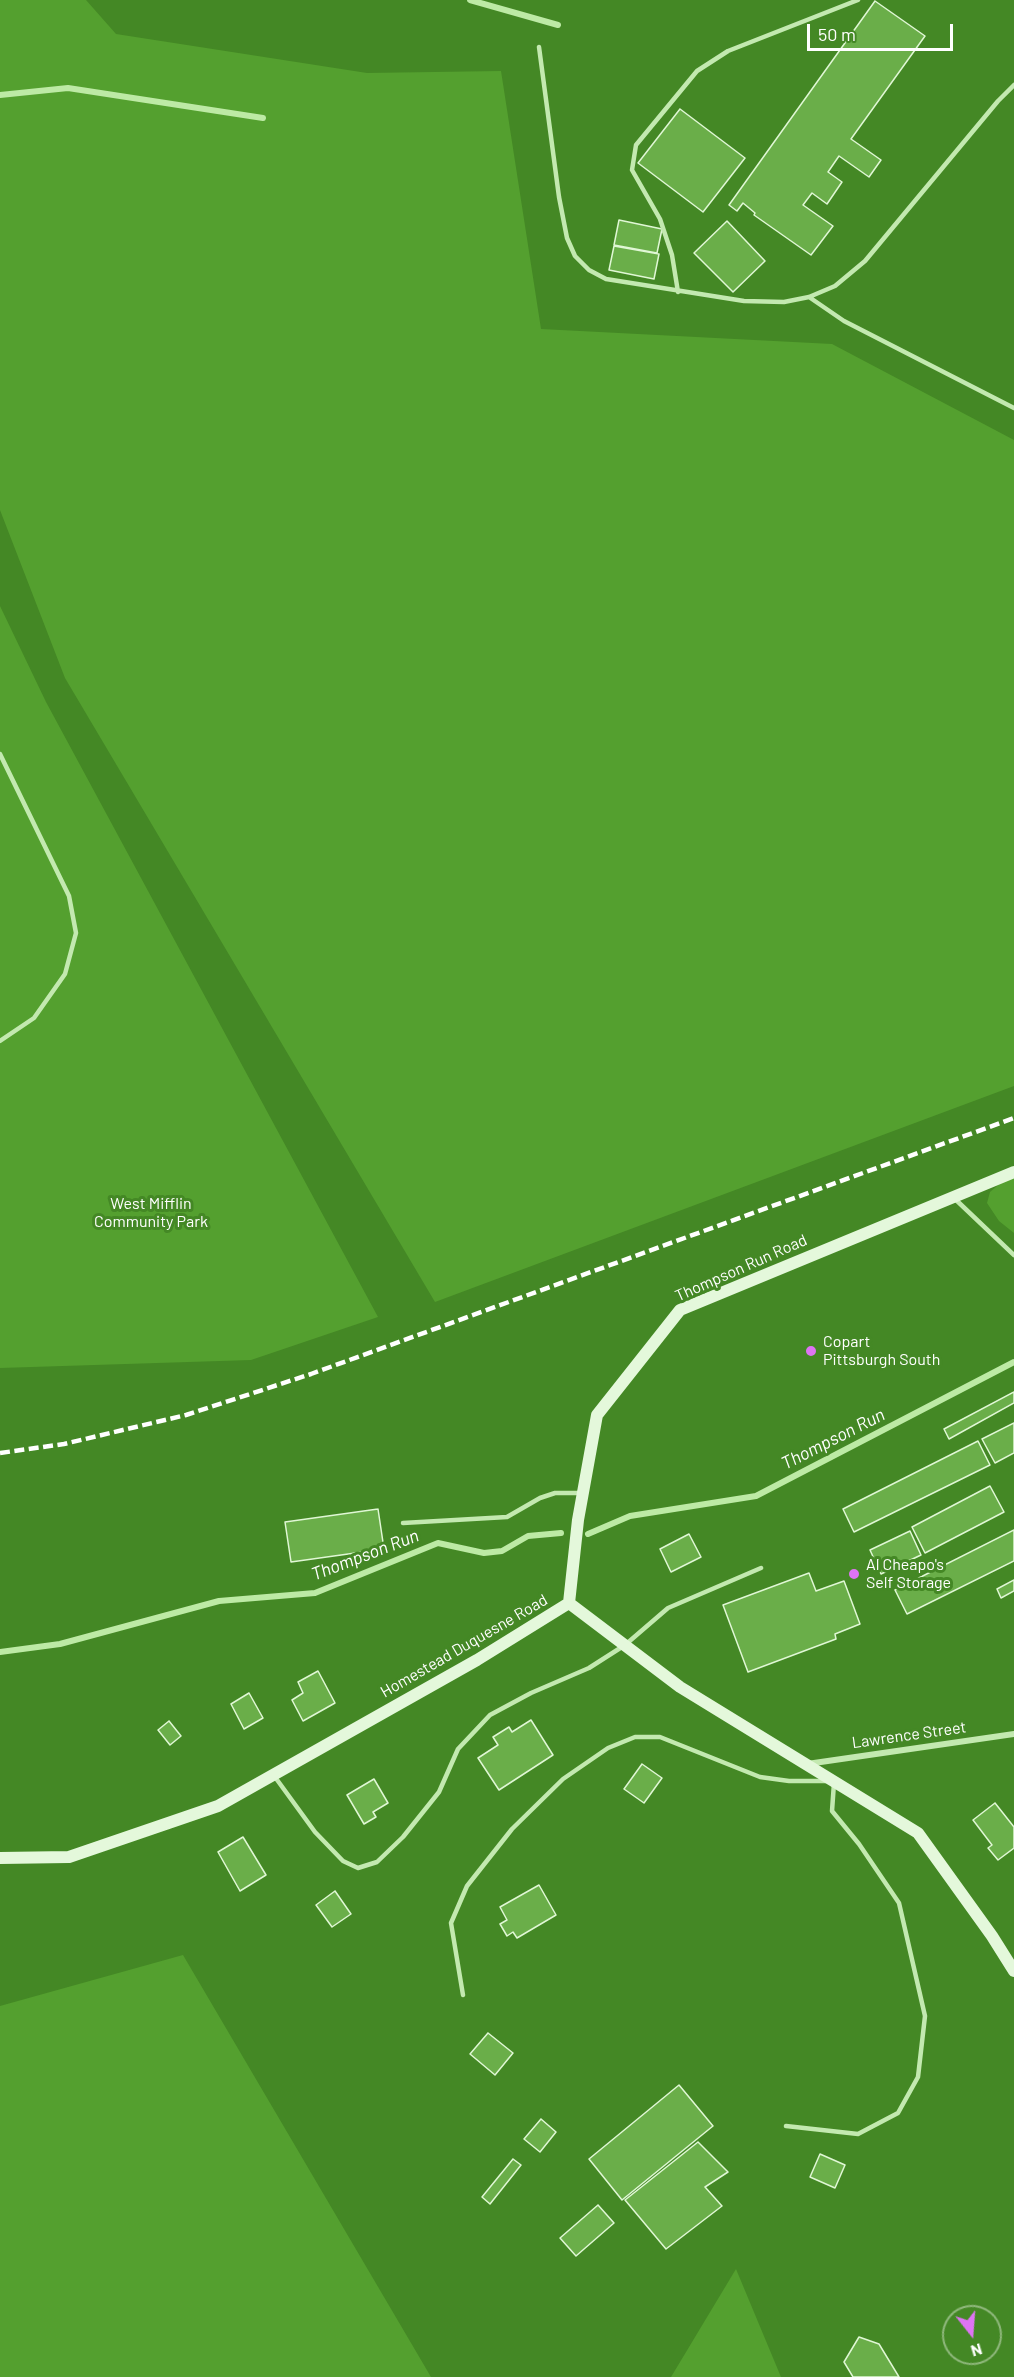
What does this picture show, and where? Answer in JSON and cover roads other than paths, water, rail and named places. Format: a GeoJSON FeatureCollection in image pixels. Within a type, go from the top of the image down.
{"type":"FeatureCollection","features":[{"type":"Feature","properties":{"kind":"street","name":"Thompson Run Road"},"geometry":{"type":"LineString","coordinates":[[569,1603],[583,1492],[597,1415],[680,1310],[1014,1172]]}},
{"type":"Feature","properties":{"kind":"street","name":"Homestead Duquesne Road"},"geometry":{"type":"LineString","coordinates":[[0,1858],[69,1857],[218,1806],[477,1660],[569,1603],[680,1687],[918,1833],[992,1936],[1014,1971]]}},
{"type":"Feature","properties":{"kind":"street","name":"Lawrence Street"},"geometry":{"type":"LineString","coordinates":[[807,1764],[1014,1734]]}},
{"type":"Feature","properties":{"kind":"lane"},"geometry":{"type":"LineString","coordinates":[[678,292],[672,255],[660,219],[632,170],[636,145],[697,71],[728,51],[858,0]]}},
{"type":"Feature","properties":{"kind":"lane"},"geometry":{"type":"LineString","coordinates":[[539,47],[559,197],[567,238],[575,256],[589,270],[606,279],[678,292],[764,302],[784,302],[809,297],[835,286],[865,261],[998,101],[1014,85]]}},
{"type":"Feature","properties":{"kind":"lane"},"geometry":{"type":"LineString","coordinates":[[809,297],[844,321],[1014,408]]}},
{"type":"Feature","properties":{"kind":"lane"},"geometry":{"type":"LineString","coordinates":[[0,754],[69,896],[76,933],[65,974],[34,1018],[0,1041]]}},
{"type":"Feature","properties":{"kind":"lane"},"geometry":{"type":"LineString","coordinates":[[953,1197],[1014,1255]]}},
{"type":"Feature","properties":{"kind":"lane"},"geometry":{"type":"LineString","coordinates":[[403,1523],[501,1518],[555,1493],[583,1492]]}},
{"type":"Feature","properties":{"kind":"lane"},"geometry":{"type":"LineString","coordinates":[[274,1774],[315,1832],[343,1861],[358,1868],[377,1862],[403,1837],[439,1792],[458,1749],[490,1716],[531,1693],[589,1668],[625,1645],[668,1608],[761,1568]]}},
{"type":"Feature","properties":{"kind":"lane"},"geometry":{"type":"LineString","coordinates":[[463,1995],[451,1923],[467,1886],[512,1829],[563,1779],[608,1748],[635,1737],[660,1737],[760,1777],[789,1781],[834,1780],[832,1811],[859,1844],[899,1903],[925,2016],[918,2077],[898,2113],[858,2134],[786,2126]]}},
{"type":"Feature","properties":{"kind":"waterway"},"geometry":{"type":"LineString","coordinates":[[470,0],[558,25]]}},
{"type":"Feature","properties":{"kind":"waterway"},"geometry":{"type":"LineString","coordinates":[[0,95],[68,88],[263,118]]}},
{"type":"Feature","properties":{"kind":"waterway","name":"Thompson Run"},"geometry":{"type":"LineString","coordinates":[[588,1534],[630,1516],[756,1496],[1014,1362]]}},
{"type":"Feature","properties":{"kind":"waterway","name":"Thompson Run"},"geometry":{"type":"LineString","coordinates":[[0,1652],[60,1644],[219,1601],[315,1593],[438,1543],[484,1553],[502,1551],[528,1536],[561,1533]]}},
{"type":"Feature","properties":{"kind":"railway"},"geometry":{"type":"LineString","coordinates":[[0,1453],[64,1444],[186,1415],[311,1374],[1014,1118]]}},
{"type":"Feature","properties":{"kind":"place","name":"Copart Pittsburgh South"},"geometry":{"type":"Point","coordinates":[811,1351]}},
{"type":"Feature","properties":{"kind":"place","name":"Al Cheapo's Self Storage"},"geometry":{"type":"Point","coordinates":[854,1574]}},
{"type":"Feature","properties":{"kind":"park label","name":"West Mifflin Community Park"},"geometry":{"type":"Point","coordinates":[151,1213]}}]}
